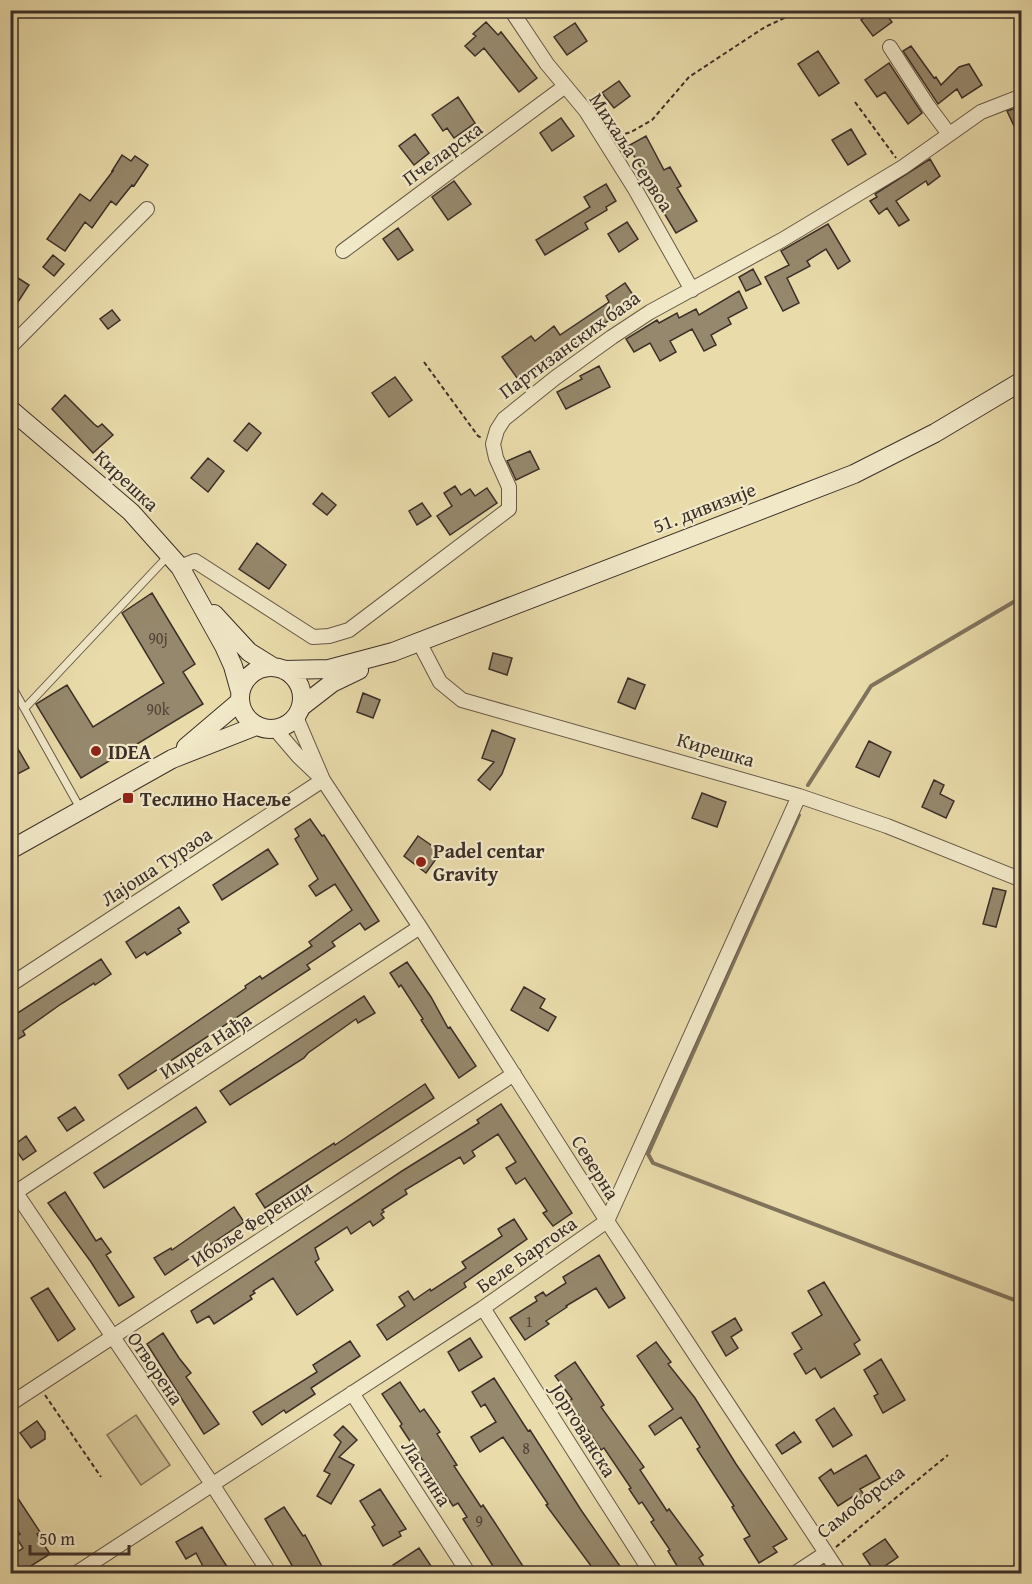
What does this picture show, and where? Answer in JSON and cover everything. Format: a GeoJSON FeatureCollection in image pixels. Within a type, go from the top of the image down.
{"type":"FeatureCollection","features":[{"type":"Feature","properties":{"kind":"street","name":"Михаља Сервоа"},"geometry":{"type":"LineString","coordinates":[[511,10],[564,87],[586,111],[635,189],[692,290]]}},
{"type":"Feature","properties":{"kind":"street"},"geometry":{"type":"LineString","coordinates":[[890,47],[928,106],[950,134]]}},
{"type":"Feature","properties":{"kind":"street","name":"Пчеларска"},"geometry":{"type":"LineString","coordinates":[[343,251],[564,87]]}},
{"type":"Feature","properties":{"kind":"street","name":"Партизанских база"},"geometry":{"type":"LineString","coordinates":[[493,444],[497,430],[504,419],[555,378],[650,312],[782,240],[903,167],[981,112],[1022,96]]}},
{"type":"Feature","properties":{"kind":"street"},"geometry":{"type":"LineString","coordinates":[[10,347],[147,209]]}},
{"type":"Feature","properties":{"kind":"street","name":"51. дивизије"},"geometry":{"type":"LineString","coordinates":[[298,712],[332,683],[393,652],[854,474],[935,433],[1022,381]]}},
{"type":"Feature","properties":{"kind":"street","name":"Кирешка"},"geometry":{"type":"LineString","coordinates":[[10,409],[131,512],[175,561],[198,597],[228,656],[240,696]]}},
{"type":"Feature","properties":{"kind":"street"},"geometry":{"type":"LineString","coordinates":[[175,561],[195,561],[313,637],[329,636],[349,630],[509,509],[509,487],[496,458],[493,444]]}},
{"type":"Feature","properties":{"kind":"street","name":"Кирешка"},"geometry":{"type":"LineString","coordinates":[[198,597],[249,652],[279,668]]}},
{"type":"Feature","properties":{"kind":"street","name":"Кирешка"},"geometry":{"type":"LineString","coordinates":[[419,642],[440,682],[462,700],[799,796],[887,826],[1022,880]]}},
{"type":"Feature","properties":{"kind":"street","name":"51. дивизије"},"geometry":{"type":"LineString","coordinates":[[279,668],[329,669],[393,652]]}},
{"type":"Feature","properties":{"kind":"street"},"geometry":{"type":"LineString","coordinates":[[10,850],[172,759],[256,726],[275,729],[287,725],[298,712],[302,696],[293,676],[279,668],[262,668],[252,673],[245,681],[240,696],[243,713],[256,726]]}},
{"type":"Feature","properties":{"kind":"street"},"geometry":{"type":"LineString","coordinates":[[172,759],[240,696]]}},
{"type":"Feature","properties":{"kind":"street","name":"Северна"},"geometry":{"type":"LineString","coordinates":[[298,712],[323,780]]}},
{"type":"Feature","properties":{"kind":"street","name":"Северна"},"geometry":{"type":"LineString","coordinates":[[275,729],[323,780],[420,927],[607,1221],[840,1574]]}},
{"type":"Feature","properties":{"kind":"street","name":"Лајоша Турзоа"},"geometry":{"type":"LineString","coordinates":[[10,986],[323,780]]}},
{"type":"Feature","properties":{"kind":"street","name":"Беле Бартока"},"geometry":{"type":"LineString","coordinates":[[75,1574],[483,1308],[607,1221],[799,796]]}},
{"type":"Feature","properties":{"kind":"street","name":"Имреа Нађа"},"geometry":{"type":"LineString","coordinates":[[12,1191],[420,927]]}},
{"type":"Feature","properties":{"kind":"street","name":"Ибоље Ференци"},"geometry":{"type":"LineString","coordinates":[[10,1404],[514,1074]]}},
{"type":"Feature","properties":{"kind":"street","name":"Отворена"},"geometry":{"type":"LineString","coordinates":[[12,1191],[212,1484],[270,1574]]}},
{"type":"Feature","properties":{"kind":"street","name":"Јоргованска"},"geometry":{"type":"LineString","coordinates":[[483,1308],[652,1574]]}},
{"type":"Feature","properties":{"kind":"street","name":"Ластина"},"geometry":{"type":"LineString","coordinates":[[352,1393],[470,1574]]}},
{"type":"Feature","properties":{"kind":"street","name":"Самоборска"},"geometry":{"type":"LineString","coordinates":[[794,1574],[826,1553]]}},
{"type":"Feature","properties":{"kind":"lane"},"geometry":{"type":"LineString","coordinates":[[25,708],[175,561]]}},
{"type":"Feature","properties":{"kind":"lane"},"geometry":{"type":"LineString","coordinates":[[10,683],[81,810]]}},
{"type":"Feature","properties":{"kind":"path"},"geometry":{"type":"LineString","coordinates":[[603,139],[631,132],[652,120],[689,78],[765,27],[793,14]]}},
{"type":"Feature","properties":{"kind":"path"},"geometry":{"type":"LineString","coordinates":[[855,102],[903,167]]}},
{"type":"Feature","properties":{"kind":"path"},"geometry":{"type":"LineString","coordinates":[[424,362],[478,436],[493,444]]}},
{"type":"Feature","properties":{"kind":"path"},"geometry":{"type":"LineString","coordinates":[[39,1385],[101,1477]]}},
{"type":"Feature","properties":{"kind":"path","name":"Самоборска"},"geometry":{"type":"LineString","coordinates":[[826,1553],[842,1543],[948,1455]]}},
{"type":"Feature","properties":{"kind":"shaded area"},"geometry":{"type":"Polygon","coordinates":[[[136,1415],[170,1465],[141,1485],[107,1435],[136,1415]]]}},
{"type":"Feature","properties":{"kind":"building"},"geometry":{"type":"Polygon","coordinates":[[[874,10],[883,10],[892,22],[873,36],[861,20],[874,10]]]}},
{"type":"Feature","properties":{"kind":"building"},"geometry":{"type":"Polygon","coordinates":[[[486,22],[498,35],[501,32],[537,78],[519,92],[484,48],[475,56],[465,46],[476,36],[473,34],[486,22]]]}},
{"type":"Feature","properties":{"kind":"building"},"geometry":{"type":"Polygon","coordinates":[[[575,23],[587,41],[567,55],[554,37],[575,23]]]}},
{"type":"Feature","properties":{"kind":"building"},"geometry":{"type":"Polygon","coordinates":[[[911,46],[941,85],[959,67],[969,64],[982,85],[962,98],[957,89],[938,104],[903,51],[911,46]]]}},
{"type":"Feature","properties":{"kind":"building"},"geometry":{"type":"Polygon","coordinates":[[[818,51],[839,83],[819,96],[798,64],[818,51]]]}},
{"type":"Feature","properties":{"kind":"building"},"geometry":{"type":"Polygon","coordinates":[[[889,63],[922,113],[908,124],[885,92],[877,97],[865,80],[889,63]]]}},
{"type":"Feature","properties":{"kind":"building"},"geometry":{"type":"Polygon","coordinates":[[[619,81],[630,96],[614,108],[602,93],[619,81]]]}},
{"type":"Feature","properties":{"kind":"building"},"geometry":{"type":"Polygon","coordinates":[[[458,97],[475,123],[454,138],[447,128],[443,131],[432,115],[458,97]]]}},
{"type":"Feature","properties":{"kind":"building"},"geometry":{"type":"Polygon","coordinates":[[[1022,106],[1022,143],[1007,111],[1022,106]]]}},
{"type":"Feature","properties":{"kind":"building"},"geometry":{"type":"Polygon","coordinates":[[[561,118],[574,136],[552,151],[540,133],[561,118]]]}},
{"type":"Feature","properties":{"kind":"building"},"geometry":{"type":"Polygon","coordinates":[[[851,129],[866,154],[848,165],[832,140],[851,129]]]}},
{"type":"Feature","properties":{"kind":"building"},"geometry":{"type":"Polygon","coordinates":[[[415,134],[429,153],[414,165],[399,146],[415,134]]]}},
{"type":"Feature","properties":{"kind":"building"},"geometry":{"type":"Polygon","coordinates":[[[646,136],[664,170],[670,167],[681,186],[677,188],[697,221],[676,233],[664,213],[667,211],[628,146],[646,136]]]}},
{"type":"Feature","properties":{"kind":"building"},"geometry":{"type":"Polygon","coordinates":[[[122,155],[131,161],[135,156],[148,165],[134,186],[132,185],[116,205],[111,201],[92,228],[85,222],[65,251],[47,239],[80,194],[90,201],[122,155]]]}},
{"type":"Feature","properties":{"kind":"building"},"geometry":{"type":"Polygon","coordinates":[[[930,159],[940,176],[928,185],[926,181],[896,201],[909,220],[899,226],[887,208],[879,214],[870,201],[877,197],[875,194],[930,159]]]}},
{"type":"Feature","properties":{"kind":"building"},"geometry":{"type":"Polygon","coordinates":[[[454,181],[471,204],[448,220],[432,197],[454,181]]]}},
{"type":"Feature","properties":{"kind":"building"},"geometry":{"type":"Polygon","coordinates":[[[606,184],[616,201],[606,207],[607,210],[585,223],[588,229],[545,255],[536,240],[590,207],[584,197],[606,184]]]}},
{"type":"Feature","properties":{"kind":"building"},"geometry":{"type":"Polygon","coordinates":[[[627,222],[638,239],[619,252],[608,234],[627,222]]]}},
{"type":"Feature","properties":{"kind":"building"},"geometry":{"type":"Polygon","coordinates":[[[828,224],[850,261],[838,269],[826,249],[807,261],[810,266],[787,278],[799,303],[783,311],[765,277],[789,265],[781,251],[828,224]]]}},
{"type":"Feature","properties":{"kind":"building"},"geometry":{"type":"Polygon","coordinates":[[[398,228],[413,250],[398,260],[383,239],[398,228]]]}},
{"type":"Feature","properties":{"kind":"building"},"geometry":{"type":"Polygon","coordinates":[[[53,255],[64,264],[54,276],[43,267],[53,255]]]}},
{"type":"Feature","properties":{"kind":"building"},"geometry":{"type":"Polygon","coordinates":[[[753,269],[761,284],[746,291],[739,277],[753,269]]]}},
{"type":"Feature","properties":{"kind":"building"},"geometry":{"type":"Polygon","coordinates":[[[10,273],[29,285],[18,302],[10,296],[10,273]]]}},
{"type":"Feature","properties":{"kind":"building"},"geometry":{"type":"Polygon","coordinates":[[[625,283],[637,301],[520,382],[502,357],[531,336],[535,341],[554,326],[560,335],[609,302],[606,296],[625,283]]]}},
{"type":"Feature","properties":{"kind":"building"},"geometry":{"type":"Polygon","coordinates":[[[739,291],[747,308],[728,318],[731,324],[711,335],[716,345],[704,351],[692,329],[670,341],[676,352],[660,361],[650,343],[634,352],[626,339],[657,320],[659,323],[677,313],[679,318],[696,309],[699,315],[739,291]]]}},
{"type":"Feature","properties":{"kind":"building"},"geometry":{"type":"Polygon","coordinates":[[[112,310],[120,320],[108,329],[100,319],[112,310]]]}},
{"type":"Feature","properties":{"kind":"building"},"geometry":{"type":"Polygon","coordinates":[[[599,366],[610,387],[566,409],[557,392],[582,379],[580,376],[599,366]]]}},
{"type":"Feature","properties":{"kind":"building"},"geometry":{"type":"Polygon","coordinates":[[[395,377],[412,400],[389,417],[372,393],[395,377]]]}},
{"type":"Feature","properties":{"kind":"building"},"geometry":{"type":"Polygon","coordinates":[[[65,395],[94,424],[98,427],[102,424],[113,435],[93,453],[52,409],[65,395]]]}},
{"type":"Feature","properties":{"kind":"building"},"geometry":{"type":"Polygon","coordinates":[[[249,423],[261,433],[247,451],[234,441],[249,423]]]}},
{"type":"Feature","properties":{"kind":"building"},"geometry":{"type":"Polygon","coordinates":[[[530,451],[539,469],[516,480],[507,461],[530,451]]]}},
{"type":"Feature","properties":{"kind":"building"},"geometry":{"type":"Polygon","coordinates":[[[208,458],[224,471],[208,492],[191,478],[208,458]]]}},
{"type":"Feature","properties":{"kind":"building"},"geometry":{"type":"Polygon","coordinates":[[[455,486],[461,495],[470,489],[475,496],[487,488],[497,503],[450,535],[437,516],[452,506],[444,493],[455,486]]]}},
{"type":"Feature","properties":{"kind":"building"},"geometry":{"type":"Polygon","coordinates":[[[322,493],[336,505],[327,515],[313,504],[322,493]]]}},
{"type":"Feature","properties":{"kind":"building"},"geometry":{"type":"Polygon","coordinates":[[[422,503],[431,516],[417,525],[409,511],[422,503]]]}},
{"type":"Feature","properties":{"kind":"building"},"geometry":{"type":"Polygon","coordinates":[[[257,543],[286,565],[269,589],[239,569],[257,543]]]}},
{"type":"Feature","properties":{"kind":"building"},"geometry":{"type":"Polygon","coordinates":[[[152,593],[195,664],[183,672],[203,704],[81,778],[36,704],[67,685],[93,727],[164,683],[122,613],[152,593]]]}},
{"type":"Feature","properties":{"kind":"building"},"geometry":{"type":"Polygon","coordinates":[[[493,653],[512,658],[507,675],[489,669],[493,653]]]}},
{"type":"Feature","properties":{"kind":"building"},"geometry":{"type":"Polygon","coordinates":[[[628,678],[645,685],[635,709],[618,702],[628,678]]]}},
{"type":"Feature","properties":{"kind":"building"},"geometry":{"type":"Polygon","coordinates":[[[363,693],[380,700],[373,718],[357,712],[363,693]]]}},
{"type":"Feature","properties":{"kind":"building"},"geometry":{"type":"Polygon","coordinates":[[[492,730],[515,739],[502,774],[490,790],[478,780],[494,762],[482,758],[492,730]]]}},
{"type":"Feature","properties":{"kind":"building"},"geometry":{"type":"Polygon","coordinates":[[[10,735],[29,768],[10,778],[10,735]]]}},
{"type":"Feature","properties":{"kind":"building"},"geometry":{"type":"Polygon","coordinates":[[[869,741],[891,752],[879,777],[856,767],[869,741]]]}},
{"type":"Feature","properties":{"kind":"building"},"geometry":{"type":"Polygon","coordinates":[[[934,780],[944,785],[940,794],[954,801],[946,818],[922,807],[934,780]]]}},
{"type":"Feature","properties":{"kind":"building"},"geometry":{"type":"Polygon","coordinates":[[[702,793],[726,802],[717,827],[692,818],[702,793]]]}},
{"type":"Feature","properties":{"kind":"building"},"geometry":{"type":"Polygon","coordinates":[[[310,819],[322,836],[324,835],[379,921],[365,930],[360,923],[332,942],[335,946],[307,965],[310,969],[128,1089],[119,1075],[246,988],[245,986],[260,976],[262,979],[312,946],[309,942],[352,910],[335,884],[316,896],[309,886],[318,879],[295,839],[299,836],[295,829],[310,819]]]}},
{"type":"Feature","properties":{"kind":"building"},"geometry":{"type":"Polygon","coordinates":[[[418,836],[441,852],[426,873],[404,856],[418,836]]]}},
{"type":"Feature","properties":{"kind":"building"},"geometry":{"type":"Polygon","coordinates":[[[268,849],[278,864],[222,900],[213,885],[268,849]]]}},
{"type":"Feature","properties":{"kind":"building"},"geometry":{"type":"Polygon","coordinates":[[[993,888],[1006,891],[996,927],[983,924],[993,888]]]}},
{"type":"Feature","properties":{"kind":"building"},"geometry":{"type":"Polygon","coordinates":[[[179,907],[189,922],[178,929],[181,933],[147,955],[145,952],[136,958],[126,942],[179,907]]]}},
{"type":"Feature","properties":{"kind":"building"},"geometry":{"type":"Polygon","coordinates":[[[101,959],[111,974],[61,1004],[23,1031],[25,1035],[10,1044],[10,1018],[101,959]]]}},
{"type":"Feature","properties":{"kind":"building"},"geometry":{"type":"Polygon","coordinates":[[[407,962],[431,997],[448,1028],[450,1027],[476,1066],[459,1078],[401,985],[399,987],[390,973],[407,962]]]}},
{"type":"Feature","properties":{"kind":"building"},"geometry":{"type":"Polygon","coordinates":[[[524,987],[545,999],[540,1008],[556,1017],[548,1031],[511,1010],[524,987]]]}},
{"type":"Feature","properties":{"kind":"building"},"geometry":{"type":"Polygon","coordinates":[[[364,996],[375,1013],[358,1023],[356,1019],[304,1058],[230,1105],[220,1091],[364,996]]]}},
{"type":"Feature","properties":{"kind":"building"},"geometry":{"type":"Polygon","coordinates":[[[425,1084],[434,1098],[265,1208],[256,1194],[334,1143],[335,1145],[425,1084]]]}},
{"type":"Feature","properties":{"kind":"building"},"geometry":{"type":"Polygon","coordinates":[[[501,1104],[572,1213],[553,1226],[543,1213],[547,1211],[525,1178],[516,1184],[506,1168],[516,1162],[498,1134],[472,1151],[475,1156],[464,1164],[460,1157],[405,1190],[407,1194],[382,1210],[384,1212],[381,1214],[384,1218],[373,1226],[370,1221],[351,1234],[347,1227],[315,1248],[319,1259],[315,1262],[333,1290],[297,1315],[273,1278],[253,1291],[255,1293],[250,1296],[252,1299],[214,1324],[209,1316],[197,1323],[191,1311],[402,1171],[479,1123],[477,1120],[501,1104]]]}},
{"type":"Feature","properties":{"kind":"building"},"geometry":{"type":"Polygon","coordinates":[[[75,1107],[84,1120],[67,1131],[58,1118],[75,1107]]]}},
{"type":"Feature","properties":{"kind":"building"},"geometry":{"type":"Polygon","coordinates":[[[196,1107],[206,1122],[104,1188],[94,1173],[196,1107]]]}},
{"type":"Feature","properties":{"kind":"building"},"geometry":{"type":"Polygon","coordinates":[[[26,1136],[36,1151],[23,1160],[13,1146],[26,1136]]]}},
{"type":"Feature","properties":{"kind":"building"},"geometry":{"type":"Polygon","coordinates":[[[65,1192],[96,1241],[101,1238],[111,1252],[106,1255],[134,1297],[119,1306],[91,1262],[48,1203],[65,1192]]]}},
{"type":"Feature","properties":{"kind":"building"},"geometry":{"type":"Polygon","coordinates":[[[234,1207],[244,1222],[165,1275],[154,1258],[171,1248],[172,1250],[234,1207]]]}},
{"type":"Feature","properties":{"kind":"building"},"geometry":{"type":"Polygon","coordinates":[[[514,1219],[527,1239],[464,1283],[466,1287],[387,1340],[377,1325],[405,1306],[399,1297],[408,1291],[414,1300],[466,1268],[462,1262],[502,1236],[498,1229],[514,1219]]]}},
{"type":"Feature","properties":{"kind":"building"},"geometry":{"type":"Polygon","coordinates":[[[599,1255],[625,1298],[609,1308],[596,1288],[566,1306],[546,1321],[549,1324],[525,1340],[510,1318],[537,1301],[535,1297],[543,1292],[546,1296],[566,1283],[563,1277],[599,1255]]]}},
{"type":"Feature","properties":{"kind":"building"},"geometry":{"type":"Polygon","coordinates":[[[824,1282],[860,1340],[854,1344],[860,1354],[821,1378],[815,1368],[806,1374],[794,1354],[802,1349],[792,1333],[822,1315],[808,1291],[824,1282]]]}},
{"type":"Feature","properties":{"kind":"building"},"geometry":{"type":"Polygon","coordinates":[[[48,1288],[75,1329],[58,1341],[31,1298],[48,1288]]]}},
{"type":"Feature","properties":{"kind":"building"},"geometry":{"type":"Polygon","coordinates":[[[735,1318],[742,1330],[731,1337],[738,1348],[726,1356],[712,1332],[735,1318]]]}},
{"type":"Feature","properties":{"kind":"building"},"geometry":{"type":"Polygon","coordinates":[[[163,1333],[191,1373],[186,1377],[219,1424],[204,1434],[147,1344],[163,1333]]]}},
{"type":"Feature","properties":{"kind":"building"},"geometry":{"type":"Polygon","coordinates":[[[470,1338],[482,1357],[459,1371],[448,1352],[470,1338]]]}},
{"type":"Feature","properties":{"kind":"building"},"geometry":{"type":"Polygon","coordinates":[[[350,1341],[360,1356],[311,1388],[315,1394],[286,1413],[284,1410],[262,1425],[253,1412],[317,1372],[313,1365],[350,1341]]]}},
{"type":"Feature","properties":{"kind":"building"},"geometry":{"type":"Polygon","coordinates":[[[656,1342],[671,1362],[668,1364],[695,1398],[787,1539],[773,1547],[777,1552],[759,1563],[744,1539],[750,1536],[732,1507],[734,1506],[697,1449],[700,1447],[681,1417],[655,1435],[649,1426],[673,1409],[637,1356],[656,1342]]]}},
{"type":"Feature","properties":{"kind":"building"},"geometry":{"type":"Polygon","coordinates":[[[881,1359],[905,1400],[883,1413],[874,1396],[878,1394],[864,1370],[881,1359]]]}},
{"type":"Feature","properties":{"kind":"building"},"geometry":{"type":"Polygon","coordinates":[[[575,1362],[604,1405],[601,1407],[644,1467],[640,1470],[667,1511],[669,1509],[703,1555],[699,1558],[709,1574],[682,1574],[668,1551],[670,1550],[651,1522],[654,1520],[642,1502],[639,1504],[604,1448],[601,1450],[569,1401],[572,1399],[555,1376],[575,1362]]]}},
{"type":"Feature","properties":{"kind":"building"},"geometry":{"type":"Polygon","coordinates":[[[494,1378],[622,1569],[616,1574],[597,1574],[546,1505],[548,1504],[503,1437],[480,1452],[471,1437],[496,1422],[485,1404],[481,1407],[472,1392],[494,1378]]]}},
{"type":"Feature","properties":{"kind":"building"},"geometry":{"type":"Polygon","coordinates":[[[400,1382],[420,1412],[424,1409],[440,1432],[437,1434],[457,1465],[454,1466],[481,1507],[483,1505],[528,1574],[498,1574],[463,1519],[467,1517],[458,1503],[453,1506],[400,1426],[402,1424],[382,1394],[400,1382]]]}},
{"type":"Feature","properties":{"kind":"building"},"geometry":{"type":"Polygon","coordinates":[[[834,1408],[852,1435],[833,1447],[816,1420],[834,1408]]]}},
{"type":"Feature","properties":{"kind":"building"},"geometry":{"type":"Polygon","coordinates":[[[37,1421],[45,1432],[45,1439],[31,1448],[20,1433],[37,1421]]]}},
{"type":"Feature","properties":{"kind":"building"},"geometry":{"type":"Polygon","coordinates":[[[343,1426],[357,1440],[339,1457],[354,1465],[331,1504],[317,1496],[330,1474],[324,1471],[341,1442],[334,1435],[343,1426]]]}},
{"type":"Feature","properties":{"kind":"building"},"geometry":{"type":"Polygon","coordinates":[[[794,1432],[801,1442],[782,1454],[776,1445],[794,1432]]]}},
{"type":"Feature","properties":{"kind":"building"},"geometry":{"type":"Polygon","coordinates":[[[866,1455],[880,1478],[860,1489],[867,1499],[858,1506],[852,1497],[838,1506],[819,1478],[831,1469],[834,1474],[866,1455]]]}},
{"type":"Feature","properties":{"kind":"building"},"geometry":{"type":"Polygon","coordinates":[[[380,1489],[406,1529],[399,1532],[401,1536],[383,1546],[372,1527],[375,1525],[360,1501],[380,1489]]]}},
{"type":"Feature","properties":{"kind":"building"},"geometry":{"type":"Polygon","coordinates":[[[17,1497],[40,1532],[37,1534],[50,1554],[18,1574],[10,1574],[10,1557],[23,1548],[16,1537],[20,1534],[10,1519],[10,1502],[17,1497]]]}},
{"type":"Feature","properties":{"kind":"building"},"geometry":{"type":"Polygon","coordinates":[[[284,1507],[303,1536],[305,1535],[326,1574],[297,1574],[265,1519],[284,1507]]]}},
{"type":"Feature","properties":{"kind":"building"},"geometry":{"type":"Polygon","coordinates":[[[202,1527],[232,1574],[207,1574],[196,1553],[186,1559],[176,1542],[202,1527]]]}},
{"type":"Feature","properties":{"kind":"building"},"geometry":{"type":"Polygon","coordinates":[[[885,1539],[898,1557],[885,1566],[890,1574],[876,1574],[863,1554],[885,1539]]]}},
{"type":"Feature","properties":{"kind":"building"},"geometry":{"type":"Polygon","coordinates":[[[419,1548],[431,1566],[420,1574],[399,1574],[393,1565],[419,1548]]]}},
{"type":"Feature","properties":{"kind":"waterway"},"geometry":{"type":"LineString","coordinates":[[808,785],[871,686],[1022,597]]}},
{"type":"Feature","properties":{"kind":"waterway"},"geometry":{"type":"LineString","coordinates":[[799,815],[648,1154],[653,1163],[1022,1303]]}},
{"type":"Feature","properties":{"kind":"waterway"},"geometry":{"type":"LineString","coordinates":[[1008,1574],[1022,1557]]}},
{"type":"Feature","properties":{"kind":"place","name":"IDEA"},"geometry":{"type":"Point","coordinates":[96,751]}},
{"type":"Feature","properties":{"kind":"place","name":"Теслино Насеље"},"geometry":{"type":"Point","coordinates":[128,798]}},
{"type":"Feature","properties":{"kind":"place","name":"Padel centar Gravity"},"geometry":{"type":"Point","coordinates":[421,862]}}]}
